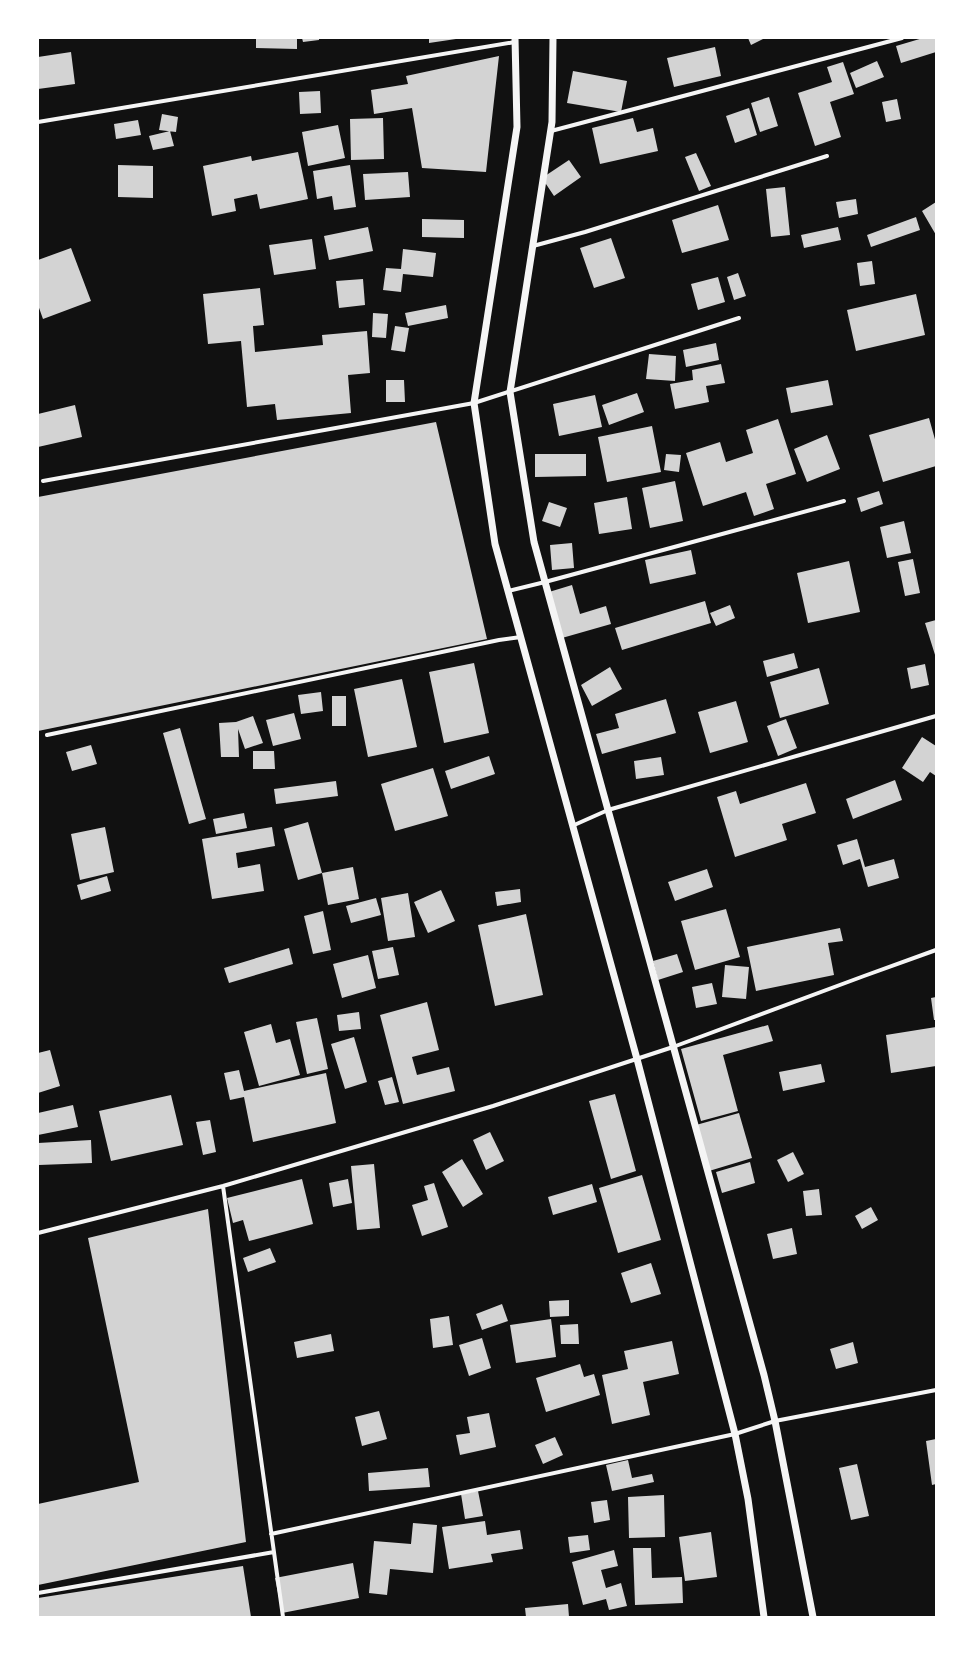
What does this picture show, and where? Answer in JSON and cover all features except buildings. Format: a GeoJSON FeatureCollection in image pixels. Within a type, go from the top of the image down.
{"type":"FeatureCollection","features":[{"type":"Feature","properties":{"kind":"street"},"geometry":{"type":"LineString","coordinates":[[553,38],[551,131],[510,392],[534,542],[775,1421],[813,1617]]}},
{"type":"Feature","properties":{"kind":"street"},"geometry":{"type":"LineString","coordinates":[[551,131],[902,38]]}},
{"type":"Feature","properties":{"kind":"street"},"geometry":{"type":"LineString","coordinates":[[38,122],[515,40],[517,127],[474,403],[495,544],[522,637],[572,826],[637,1059],[735,1434],[748,1499],[764,1617]]}},
{"type":"Feature","properties":{"kind":"street"},"geometry":{"type":"LineString","coordinates":[[533,246],[593,229],[827,156]]}},
{"type":"Feature","properties":{"kind":"street"},"geometry":{"type":"LineString","coordinates":[[43,481],[474,403],[739,318]]}},
{"type":"Feature","properties":{"kind":"street"},"geometry":{"type":"LineString","coordinates":[[508,591],[844,501]]}},
{"type":"Feature","properties":{"kind":"street"},"geometry":{"type":"LineString","coordinates":[[47,735],[499,640],[522,637]]}},
{"type":"Feature","properties":{"kind":"street"},"geometry":{"type":"LineString","coordinates":[[572,826],[608,810],[936,716]]}},
{"type":"Feature","properties":{"kind":"street"},"geometry":{"type":"LineString","coordinates":[[38,1233],[224,1186],[494,1106],[673,1047],[936,950]]}},
{"type":"Feature","properties":{"kind":"street"},"geometry":{"type":"LineString","coordinates":[[224,1186],[282,1617]]}},
{"type":"Feature","properties":{"kind":"street"},"geometry":{"type":"LineString","coordinates":[[271,1534],[735,1434],[775,1421],[936,1390]]}},
{"type":"Feature","properties":{"kind":"street"},"geometry":{"type":"LineString","coordinates":[[38,1593],[274,1552]]}}]}
